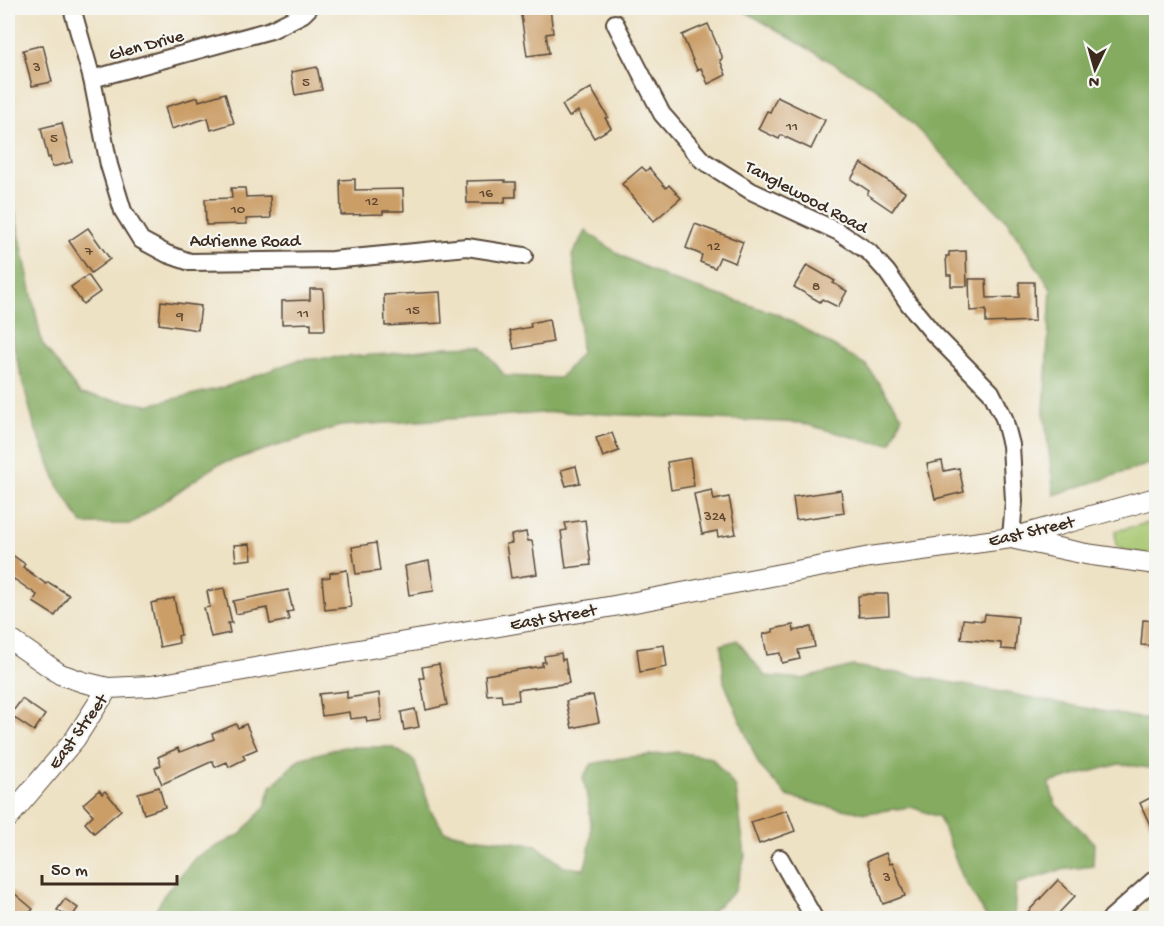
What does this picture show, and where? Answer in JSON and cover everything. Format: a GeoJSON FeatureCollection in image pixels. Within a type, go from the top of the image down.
{"type":"FeatureCollection","features":[{"type":"Feature","properties":{"kind":"street","name":"Adrienne Road"},"geometry":{"type":"LineString","coordinates":[[72,8],[92,79],[110,165],[123,211],[141,240],[166,254],[190,262],[320,260],[467,247],[524,256]]}},
{"type":"Feature","properties":{"kind":"street","name":"Glen Drive"},"geometry":{"type":"LineString","coordinates":[[92,79],[271,30],[303,14],[309,8]]}},
{"type":"Feature","properties":{"kind":"street","name":"Tanglewood Road"},"geometry":{"type":"LineString","coordinates":[[615,23],[662,114],[702,160],[751,191],[839,232],[869,252],[933,333],[991,392],[1004,418],[1011,445],[1014,501],[1011,538]]}},
{"type":"Feature","properties":{"kind":"street","name":"East Street"},"geometry":{"type":"LineString","coordinates":[[8,818],[75,739],[108,688],[151,686],[614,606],[870,557],[1011,538],[1156,498]]}},
{"type":"Feature","properties":{"kind":"street"},"geometry":{"type":"LineString","coordinates":[[1011,538],[1086,554],[1156,564]]}},
{"type":"Feature","properties":{"kind":"street"},"geometry":{"type":"LineString","coordinates":[[8,638],[60,674],[108,688]]}},
{"type":"Feature","properties":{"kind":"street"},"geometry":{"type":"LineString","coordinates":[[780,858],[814,918]]}},
{"type":"Feature","properties":{"kind":"street"},"geometry":{"type":"LineString","coordinates":[[1111,918],[1156,878]]}},
{"type":"Feature","properties":{"kind":"green space"},"geometry":{"type":"Polygon","coordinates":[[[739,8],[1156,8],[1156,462],[1054,495],[1044,411],[1051,289],[1007,221],[879,90],[739,8]]]}},
{"type":"Feature","properties":{"kind":"green space"},"geometry":{"type":"Polygon","coordinates":[[[8,180],[42,343],[80,394],[148,405],[225,387],[298,360],[390,354],[447,347],[481,346],[505,376],[560,378],[581,353],[578,293],[572,255],[586,231],[620,255],[669,279],[780,315],[866,365],[902,416],[891,443],[871,442],[801,423],[559,412],[340,426],[217,465],[131,524],[82,524],[58,485],[34,425],[8,324],[8,180]]]}},
{"type":"Feature","properties":{"kind":"green space"},"geometry":{"type":"Polygon","coordinates":[[[1156,521],[1156,557],[1126,551],[1116,546],[1115,531],[1156,521]]]}},
{"type":"Feature","properties":{"kind":"green space"},"geometry":{"type":"Polygon","coordinates":[[[737,640],[765,676],[802,679],[853,666],[1156,721],[1156,769],[1119,764],[1049,783],[1055,804],[1094,843],[1093,866],[1060,870],[1016,884],[1014,918],[987,918],[963,878],[939,817],[911,807],[866,813],[829,807],[787,796],[759,765],[724,682],[721,645],[737,640]]]}},
{"type":"Feature","properties":{"kind":"green space"},"geometry":{"type":"Polygon","coordinates":[[[343,747],[392,747],[414,760],[431,811],[444,831],[536,845],[564,867],[584,869],[591,834],[590,812],[583,777],[592,764],[678,752],[712,758],[736,788],[745,856],[735,891],[704,918],[152,918],[164,895],[196,857],[241,834],[265,807],[271,787],[299,759],[343,747]]]}},
{"type":"Feature","properties":{"kind":"building"},"geometry":{"type":"Polygon","coordinates":[[[520,8],[550,8],[553,33],[546,34],[549,53],[527,56],[520,8]]]}},
{"type":"Feature","properties":{"kind":"building"},"geometry":{"type":"Polygon","coordinates":[[[708,24],[722,56],[720,60],[726,75],[708,84],[701,68],[697,70],[682,35],[708,24]]]}},
{"type":"Feature","properties":{"kind":"building"},"geometry":{"type":"Polygon","coordinates":[[[43,45],[52,82],[32,86],[23,50],[43,45]]]}},
{"type":"Feature","properties":{"kind":"building"},"geometry":{"type":"Polygon","coordinates":[[[317,67],[322,90],[295,95],[291,72],[317,67]]]}},
{"type":"Feature","properties":{"kind":"building"},"geometry":{"type":"Polygon","coordinates":[[[591,88],[608,117],[605,118],[611,128],[594,138],[578,111],[569,117],[562,105],[591,88]]]}},
{"type":"Feature","properties":{"kind":"building"},"geometry":{"type":"Polygon","coordinates":[[[225,93],[234,123],[211,130],[208,118],[171,129],[165,107],[198,97],[199,101],[225,93]]]}},
{"type":"Feature","properties":{"kind":"building"},"geometry":{"type":"Polygon","coordinates":[[[777,97],[825,120],[811,149],[781,135],[779,139],[758,129],[777,97]]]}},
{"type":"Feature","properties":{"kind":"building"},"geometry":{"type":"Polygon","coordinates":[[[62,123],[72,162],[52,167],[41,128],[62,123]]]}},
{"type":"Feature","properties":{"kind":"building"},"geometry":{"type":"Polygon","coordinates":[[[861,163],[905,192],[892,211],[867,194],[869,191],[851,179],[861,163]]]}},
{"type":"Feature","properties":{"kind":"building"},"geometry":{"type":"Polygon","coordinates":[[[642,167],[646,171],[649,168],[666,188],[669,185],[681,198],[654,221],[622,184],[642,167]]]}},
{"type":"Feature","properties":{"kind":"building"},"geometry":{"type":"Polygon","coordinates":[[[355,179],[355,190],[403,189],[404,211],[341,215],[340,180],[355,179]]]}},
{"type":"Feature","properties":{"kind":"building"},"geometry":{"type":"Polygon","coordinates":[[[505,180],[505,182],[516,182],[516,197],[505,197],[505,203],[467,203],[466,181],[505,180]]]}},
{"type":"Feature","properties":{"kind":"building"},"geometry":{"type":"Polygon","coordinates":[[[231,188],[245,188],[246,197],[270,196],[271,218],[246,219],[247,224],[206,225],[205,199],[232,198],[231,188]]]}},
{"type":"Feature","properties":{"kind":"building"},"geometry":{"type":"Polygon","coordinates":[[[695,224],[743,242],[735,263],[720,257],[715,268],[700,262],[702,255],[686,248],[695,224]]]}},
{"type":"Feature","properties":{"kind":"building"},"geometry":{"type":"Polygon","coordinates":[[[88,228],[110,259],[91,273],[69,241],[88,228]]]}},
{"type":"Feature","properties":{"kind":"building"},"geometry":{"type":"Polygon","coordinates":[[[966,251],[967,286],[951,286],[951,275],[947,275],[946,256],[949,256],[949,252],[966,251]]]}},
{"type":"Feature","properties":{"kind":"building"},"geometry":{"type":"Polygon","coordinates":[[[807,265],[835,281],[833,283],[847,291],[838,307],[822,299],[820,302],[794,287],[807,265]]]}},
{"type":"Feature","properties":{"kind":"building"},"geometry":{"type":"Polygon","coordinates":[[[88,275],[100,292],[83,304],[71,287],[88,275]]]}},
{"type":"Feature","properties":{"kind":"building"},"geometry":{"type":"Polygon","coordinates":[[[969,279],[986,279],[987,298],[1019,297],[1019,282],[1034,282],[1035,321],[986,323],[986,310],[970,311],[969,279]]]}},
{"type":"Feature","properties":{"kind":"building"},"geometry":{"type":"Polygon","coordinates":[[[310,289],[323,289],[325,330],[311,330],[311,323],[282,324],[282,301],[310,300],[310,289]]]}},
{"type":"Feature","properties":{"kind":"building"},"geometry":{"type":"Polygon","coordinates":[[[440,292],[442,323],[385,326],[384,295],[440,292]]]}},
{"type":"Feature","properties":{"kind":"building"},"geometry":{"type":"Polygon","coordinates":[[[161,301],[201,306],[198,330],[159,324],[161,301]]]}},
{"type":"Feature","properties":{"kind":"building"},"geometry":{"type":"Polygon","coordinates":[[[549,319],[553,342],[514,349],[510,331],[531,327],[530,323],[549,319]]]}},
{"type":"Feature","properties":{"kind":"building"},"geometry":{"type":"Polygon","coordinates":[[[612,433],[619,451],[603,457],[596,438],[612,433]]]}},
{"type":"Feature","properties":{"kind":"building"},"geometry":{"type":"Polygon","coordinates":[[[690,458],[694,486],[671,490],[667,462],[690,458]]]}},
{"type":"Feature","properties":{"kind":"building"},"geometry":{"type":"Polygon","coordinates":[[[942,461],[944,471],[959,468],[964,492],[935,499],[927,464],[942,461]]]}},
{"type":"Feature","properties":{"kind":"building"},"geometry":{"type":"Polygon","coordinates":[[[576,466],[580,483],[566,486],[561,470],[576,466]]]}},
{"type":"Feature","properties":{"kind":"building"},"geometry":{"type":"Polygon","coordinates":[[[712,490],[714,500],[729,497],[736,534],[718,537],[717,531],[702,534],[694,494],[712,490]]]}},
{"type":"Feature","properties":{"kind":"building"},"geometry":{"type":"Polygon","coordinates":[[[841,490],[844,513],[796,520],[793,497],[841,490]]]}},
{"type":"Feature","properties":{"kind":"building"},"geometry":{"type":"Polygon","coordinates":[[[585,520],[591,565],[566,568],[561,531],[567,530],[565,523],[585,520]]]}},
{"type":"Feature","properties":{"kind":"building"},"geometry":{"type":"Polygon","coordinates":[[[526,532],[528,541],[532,541],[537,574],[511,578],[506,544],[512,543],[511,535],[526,532]]]}},
{"type":"Feature","properties":{"kind":"building"},"geometry":{"type":"Polygon","coordinates":[[[376,543],[380,571],[356,574],[352,547],[376,543]]]}},
{"type":"Feature","properties":{"kind":"building"},"geometry":{"type":"Polygon","coordinates":[[[250,544],[252,559],[236,561],[234,545],[250,544]]]}},
{"type":"Feature","properties":{"kind":"building"},"geometry":{"type":"Polygon","coordinates":[[[8,552],[25,564],[23,567],[46,584],[48,582],[69,595],[55,616],[33,602],[37,595],[14,579],[8,589],[8,552]]]}},
{"type":"Feature","properties":{"kind":"building"},"geometry":{"type":"Polygon","coordinates":[[[429,561],[434,591],[409,595],[405,566],[429,561]]]}},
{"type":"Feature","properties":{"kind":"building"},"geometry":{"type":"Polygon","coordinates":[[[347,570],[351,607],[325,610],[322,578],[330,577],[330,573],[347,570]]]}},
{"type":"Feature","properties":{"kind":"building"},"geometry":{"type":"Polygon","coordinates":[[[224,588],[232,623],[228,623],[230,633],[211,637],[204,608],[210,607],[207,591],[224,588]]]}},
{"type":"Feature","properties":{"kind":"building"},"geometry":{"type":"Polygon","coordinates":[[[288,590],[293,611],[287,612],[289,620],[270,624],[267,608],[236,614],[233,601],[288,590]]]}},
{"type":"Feature","properties":{"kind":"building"},"geometry":{"type":"Polygon","coordinates":[[[888,594],[889,615],[859,617],[858,596],[888,594]]]}},
{"type":"Feature","properties":{"kind":"building"},"geometry":{"type":"Polygon","coordinates":[[[174,598],[181,635],[178,636],[179,643],[160,647],[151,603],[174,598]]]}},
{"type":"Feature","properties":{"kind":"building"},"geometry":{"type":"Polygon","coordinates":[[[985,614],[1018,617],[1015,650],[1001,649],[1001,643],[961,639],[963,619],[984,621],[985,614]]]}},
{"type":"Feature","properties":{"kind":"building"},"geometry":{"type":"Polygon","coordinates":[[[1143,620],[1156,621],[1156,646],[1141,645],[1143,620]]]}},
{"type":"Feature","properties":{"kind":"building"},"geometry":{"type":"Polygon","coordinates":[[[793,625],[794,631],[811,627],[815,647],[798,650],[800,659],[782,663],[780,653],[767,655],[763,634],[773,632],[773,629],[793,625]]]}},
{"type":"Feature","properties":{"kind":"building"},"geometry":{"type":"Polygon","coordinates":[[[664,645],[667,667],[640,672],[637,649],[664,645]]]}},
{"type":"Feature","properties":{"kind":"building"},"geometry":{"type":"Polygon","coordinates":[[[561,653],[562,660],[565,659],[569,683],[518,690],[519,700],[502,702],[501,694],[487,695],[485,675],[542,666],[542,662],[545,662],[544,656],[561,653]]]}},
{"type":"Feature","properties":{"kind":"building"},"geometry":{"type":"Polygon","coordinates":[[[439,664],[447,705],[426,710],[420,678],[424,678],[422,667],[439,664]]]}},
{"type":"Feature","properties":{"kind":"building"},"geometry":{"type":"Polygon","coordinates":[[[347,691],[347,698],[379,693],[382,720],[367,722],[366,717],[350,719],[349,712],[322,716],[319,694],[347,691]]]}},
{"type":"Feature","properties":{"kind":"building"},"geometry":{"type":"Polygon","coordinates":[[[593,695],[599,722],[572,728],[566,701],[593,695]]]}},
{"type":"Feature","properties":{"kind":"building"},"geometry":{"type":"Polygon","coordinates":[[[22,699],[45,715],[34,731],[10,715],[22,699]]]}},
{"type":"Feature","properties":{"kind":"building"},"geometry":{"type":"Polygon","coordinates":[[[415,709],[419,727],[404,730],[401,712],[415,709]]]}},
{"type":"Feature","properties":{"kind":"building"},"geometry":{"type":"Polygon","coordinates":[[[236,724],[238,728],[246,724],[257,749],[243,755],[245,759],[229,767],[227,762],[215,767],[213,761],[162,784],[155,768],[161,765],[158,757],[178,748],[180,752],[214,739],[212,734],[236,724]]]}},
{"type":"Feature","properties":{"kind":"building"},"geometry":{"type":"Polygon","coordinates":[[[159,787],[165,807],[144,814],[138,793],[159,787]]]}},
{"type":"Feature","properties":{"kind":"building"},"geometry":{"type":"Polygon","coordinates":[[[99,790],[102,794],[105,791],[121,810],[94,833],[85,823],[93,815],[83,804],[99,790]]]}},
{"type":"Feature","properties":{"kind":"building"},"geometry":{"type":"Polygon","coordinates":[[[1156,795],[1156,838],[1140,803],[1156,795]]]}},
{"type":"Feature","properties":{"kind":"building"},"geometry":{"type":"Polygon","coordinates":[[[787,810],[795,831],[759,844],[751,822],[787,810]]]}},
{"type":"Feature","properties":{"kind":"building"},"geometry":{"type":"Polygon","coordinates":[[[886,853],[890,864],[893,863],[905,896],[883,904],[867,861],[886,853]]]}},
{"type":"Feature","properties":{"kind":"building"},"geometry":{"type":"Polygon","coordinates":[[[1058,880],[1075,896],[1054,918],[1022,918],[1058,880]]]}},
{"type":"Feature","properties":{"kind":"building"},"geometry":{"type":"Polygon","coordinates":[[[8,888],[33,909],[25,918],[8,918],[8,888]]]}},
{"type":"Feature","properties":{"kind":"building"},"geometry":{"type":"Polygon","coordinates":[[[65,899],[78,908],[71,918],[57,910],[65,899]]]}}]}
